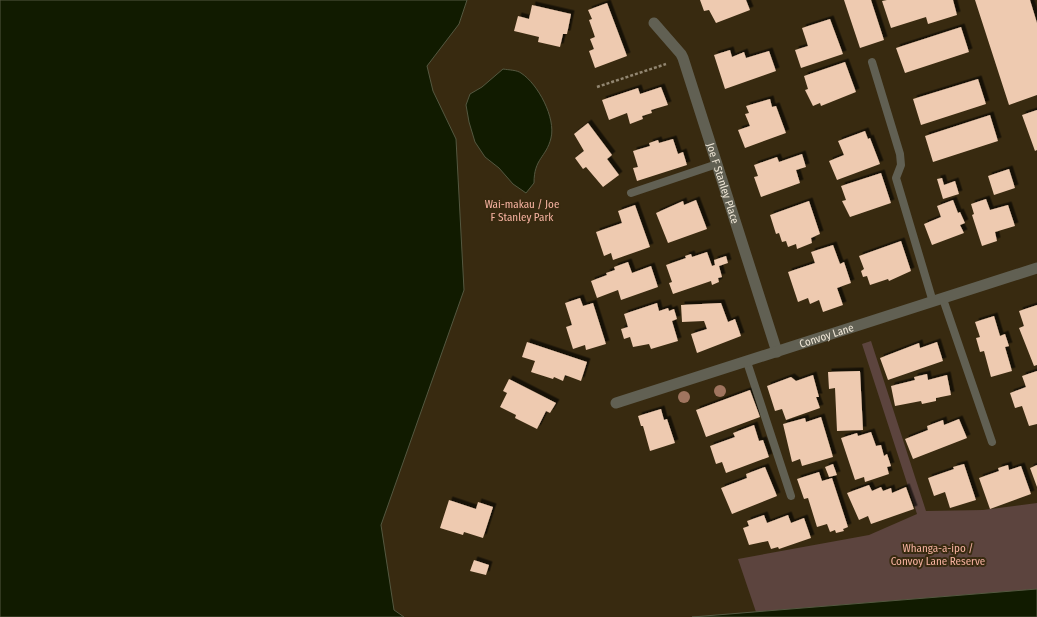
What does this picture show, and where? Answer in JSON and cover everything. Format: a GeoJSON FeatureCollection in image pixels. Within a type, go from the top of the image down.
{"type":"FeatureCollection","features":[{"type":"Feature","properties":{"kind":"street","name":"Joe F Stanley Place"},"geometry":{"type":"LineString","coordinates":[[654,23],[681,54],[777,352]]}},
{"type":"Feature","properties":{"kind":"street","name":"Convoy Lane"},"geometry":{"type":"LineString","coordinates":[[616,403],[1037,268]]}},
{"type":"Feature","properties":{"kind":"lane"},"geometry":{"type":"LineString","coordinates":[[872,62],[900,154],[901,165],[896,178],[938,301],[992,442]]}},
{"type":"Feature","properties":{"kind":"lane"},"geometry":{"type":"LineString","coordinates":[[631,193],[717,164]]}},
{"type":"Feature","properties":{"kind":"lane"},"geometry":{"type":"LineString","coordinates":[[747,362],[791,496]]}},
{"type":"Feature","properties":{"kind":"path"},"geometry":{"type":"LineString","coordinates":[[597,87],[666,64]]}},
{"type":"Feature","properties":{"kind":"green space","name":"Whanga-a-ipo / Convoy Lane Reserve"},"geometry":{"type":"Polygon","coordinates":[[[871,341],[926,511],[983,510],[1037,503],[1037,617],[692,617],[756,612],[738,559],[869,535],[917,514],[862,344],[871,341]]]}},
{"type":"Feature","properties":{"kind":"shaded area"},"geometry":{"type":"Polygon","coordinates":[[[0,0],[467,0],[459,24],[427,66],[433,91],[456,139],[464,290],[381,525],[394,610],[404,617],[0,617],[0,0]]]}},
{"type":"Feature","properties":{"kind":"shaded area"},"geometry":{"type":"Polygon","coordinates":[[[503,69],[521,73],[534,85],[544,102],[551,121],[552,130],[549,145],[536,168],[534,183],[526,193],[513,184],[499,168],[485,157],[475,142],[469,122],[466,105],[470,94],[482,87],[503,69]]]}},
{"type":"Feature","properties":{"kind":"shaded area"},"geometry":{"type":"Polygon","coordinates":[[[1037,589],[1037,617],[692,617],[1037,589]]]}},
{"type":"Feature","properties":{"kind":"building"},"geometry":{"type":"Polygon","coordinates":[[[700,0],[746,0],[750,10],[716,23],[709,10],[704,11],[700,0]]]}},
{"type":"Feature","properties":{"kind":"building"},"geometry":{"type":"Polygon","coordinates":[[[844,0],[871,0],[884,40],[860,48],[844,0]]]}},
{"type":"Feature","properties":{"kind":"building"},"geometry":{"type":"Polygon","coordinates":[[[953,0],[957,15],[928,24],[926,17],[891,28],[882,1],[953,0]]]}},
{"type":"Feature","properties":{"kind":"building"},"geometry":{"type":"Polygon","coordinates":[[[975,0],[1030,0],[1037,23],[1037,95],[1009,105],[975,0]]]}},
{"type":"Feature","properties":{"kind":"building"},"geometry":{"type":"Polygon","coordinates":[[[607,3],[627,56],[595,68],[589,51],[594,49],[590,39],[595,37],[589,20],[592,19],[588,10],[607,3]]]}},
{"type":"Feature","properties":{"kind":"building"},"geometry":{"type":"Polygon","coordinates":[[[532,5],[571,14],[567,34],[563,34],[560,47],[538,42],[539,37],[514,31],[518,16],[529,19],[532,5]]]}},
{"type":"Feature","properties":{"kind":"building"},"geometry":{"type":"Polygon","coordinates":[[[830,19],[843,54],[801,68],[795,50],[808,46],[802,28],[830,19]]]}},
{"type":"Feature","properties":{"kind":"building"},"geometry":{"type":"Polygon","coordinates":[[[961,27],[969,52],[905,73],[896,48],[961,27]]]}},
{"type":"Feature","properties":{"kind":"building"},"geometry":{"type":"Polygon","coordinates":[[[730,50],[732,57],[744,52],[746,58],[769,51],[776,71],[725,89],[714,55],[730,50]]]}},
{"type":"Feature","properties":{"kind":"building"},"geometry":{"type":"Polygon","coordinates":[[[845,62],[856,92],[821,106],[820,103],[813,106],[805,90],[808,89],[804,76],[845,62]]]}},
{"type":"Feature","properties":{"kind":"building"},"geometry":{"type":"Polygon","coordinates":[[[978,79],[986,104],[921,125],[913,99],[978,79]]]}},
{"type":"Feature","properties":{"kind":"building"},"geometry":{"type":"Polygon","coordinates":[[[661,87],[668,105],[651,110],[652,113],[642,116],[643,119],[630,124],[627,113],[609,120],[602,100],[638,88],[640,94],[661,87]]]}},
{"type":"Feature","properties":{"kind":"building"},"geometry":{"type":"Polygon","coordinates":[[[770,99],[772,107],[776,106],[786,133],[745,148],[738,130],[750,126],[745,114],[749,113],[746,106],[770,99]]]}},
{"type":"Feature","properties":{"kind":"building"},"geometry":{"type":"Polygon","coordinates":[[[1037,110],[1037,150],[1035,151],[1022,115],[1037,110]]]}},
{"type":"Feature","properties":{"kind":"building"},"geometry":{"type":"Polygon","coordinates":[[[990,115],[998,141],[933,162],[925,136],[990,115]]]}},
{"type":"Feature","properties":{"kind":"building"},"geometry":{"type":"Polygon","coordinates":[[[588,123],[612,155],[607,159],[619,175],[603,187],[586,167],[583,169],[575,158],[584,151],[574,134],[588,123]]]}},
{"type":"Feature","properties":{"kind":"building"},"geometry":{"type":"Polygon","coordinates":[[[865,131],[868,139],[870,138],[880,164],[837,180],[829,161],[844,155],[838,141],[865,131]]]}},
{"type":"Feature","properties":{"kind":"building"},"geometry":{"type":"Polygon","coordinates":[[[673,139],[678,154],[683,152],[687,165],[637,181],[633,168],[638,167],[633,151],[650,146],[649,143],[658,140],[659,143],[673,139]]]}},
{"type":"Feature","properties":{"kind":"building"},"geometry":{"type":"Polygon","coordinates":[[[802,154],[806,167],[796,170],[800,183],[761,197],[754,177],[758,176],[754,165],[777,157],[779,162],[802,154]]]}},
{"type":"Feature","properties":{"kind":"building"},"geometry":{"type":"Polygon","coordinates":[[[1009,169],[1015,188],[994,195],[988,176],[1009,169]]]}},
{"type":"Feature","properties":{"kind":"building"},"geometry":{"type":"Polygon","coordinates":[[[881,173],[891,203],[850,217],[842,201],[846,200],[841,186],[881,173]]]}},
{"type":"Feature","properties":{"kind":"building"},"geometry":{"type":"Polygon","coordinates":[[[942,178],[944,185],[955,181],[959,194],[943,199],[937,179],[942,178]]]}},
{"type":"Feature","properties":{"kind":"building"},"geometry":{"type":"Polygon","coordinates":[[[986,199],[990,210],[1008,205],[1015,226],[995,232],[997,241],[982,246],[972,215],[974,214],[971,204],[986,199]]]}},
{"type":"Feature","properties":{"kind":"building"},"geometry":{"type":"Polygon","coordinates":[[[696,200],[707,229],[668,243],[656,213],[683,201],[684,205],[696,200]]]}},
{"type":"Feature","properties":{"kind":"building"},"geometry":{"type":"Polygon","coordinates":[[[953,200],[958,213],[960,212],[965,223],[960,225],[964,233],[932,245],[924,224],[941,217],[937,206],[953,200]]]}},
{"type":"Feature","properties":{"kind":"building"},"geometry":{"type":"Polygon","coordinates":[[[809,201],[820,234],[811,238],[812,243],[797,249],[796,244],[788,247],[786,241],[782,242],[779,233],[776,234],[770,215],[809,201]]]}},
{"type":"Feature","properties":{"kind":"building"},"geometry":{"type":"Polygon","coordinates":[[[635,205],[650,247],[613,260],[611,253],[604,256],[596,232],[622,223],[618,211],[635,205]]]}},
{"type":"Feature","properties":{"kind":"building"},"geometry":{"type":"Polygon","coordinates":[[[901,241],[911,271],[889,281],[888,279],[870,285],[867,276],[863,277],[861,271],[864,269],[859,256],[901,241]]]}},
{"type":"Feature","properties":{"kind":"building"},"geometry":{"type":"Polygon","coordinates":[[[833,245],[840,264],[844,262],[851,283],[837,288],[843,305],[823,312],[819,300],[810,304],[808,298],[798,302],[788,272],[815,263],[811,252],[833,245]]]}},
{"type":"Feature","properties":{"kind":"building"},"geometry":{"type":"Polygon","coordinates":[[[707,252],[712,266],[715,265],[714,260],[726,256],[728,263],[719,266],[722,277],[718,278],[719,282],[712,285],[711,281],[673,294],[669,283],[672,282],[666,265],[686,258],[685,256],[691,254],[692,257],[707,252]]]}},
{"type":"Feature","properties":{"kind":"building"},"geometry":{"type":"Polygon","coordinates":[[[628,262],[632,273],[651,266],[658,287],[621,300],[618,290],[597,298],[591,281],[607,275],[606,273],[615,270],[614,267],[628,262]]]}},
{"type":"Feature","properties":{"kind":"building"},"geometry":{"type":"Polygon","coordinates":[[[580,298],[583,306],[593,303],[606,344],[586,350],[585,345],[573,349],[566,327],[572,325],[565,303],[580,298]]]}},
{"type":"Feature","properties":{"kind":"building"},"geometry":{"type":"Polygon","coordinates":[[[657,303],[659,311],[668,308],[669,311],[674,309],[677,319],[672,321],[678,341],[651,349],[649,344],[633,347],[630,337],[624,339],[621,329],[628,327],[624,314],[657,303]]]}},
{"type":"Feature","properties":{"kind":"building"},"geometry":{"type":"Polygon","coordinates":[[[721,303],[728,322],[735,319],[741,336],[697,353],[691,334],[707,329],[704,321],[682,322],[681,305],[721,303]]]}},
{"type":"Feature","properties":{"kind":"building"},"geometry":{"type":"Polygon","coordinates":[[[1037,305],[1037,365],[1034,366],[1019,328],[1024,326],[1019,311],[1037,305]]]}},
{"type":"Feature","properties":{"kind":"building"},"geometry":{"type":"Polygon","coordinates":[[[994,316],[1000,336],[1005,334],[1009,346],[1005,347],[1012,371],[991,377],[984,351],[980,352],[976,338],[980,337],[975,322],[994,316]]]}},
{"type":"Feature","properties":{"kind":"building"},"geometry":{"type":"Polygon","coordinates":[[[527,342],[587,362],[581,381],[565,375],[563,381],[554,377],[553,379],[531,372],[535,361],[522,357],[527,342]]]}},
{"type":"Feature","properties":{"kind":"building"},"geometry":{"type":"Polygon","coordinates":[[[937,342],[943,361],[888,380],[880,358],[919,343],[920,348],[937,342]]]}},
{"type":"Feature","properties":{"kind":"building"},"geometry":{"type":"Polygon","coordinates":[[[860,371],[863,430],[837,431],[835,388],[829,389],[828,372],[860,371]]]}},
{"type":"Feature","properties":{"kind":"building"},"geometry":{"type":"Polygon","coordinates":[[[1037,371],[1037,424],[1029,426],[1022,406],[1015,408],[1010,393],[1026,387],[1022,376],[1037,371]]]}},
{"type":"Feature","properties":{"kind":"building"},"geometry":{"type":"Polygon","coordinates":[[[927,374],[928,380],[947,375],[951,395],[936,398],[936,401],[922,404],[921,401],[895,406],[891,386],[915,380],[914,377],[927,374]]]}},
{"type":"Feature","properties":{"kind":"building"},"geometry":{"type":"Polygon","coordinates":[[[813,375],[819,397],[816,397],[820,408],[786,420],[782,409],[775,411],[767,386],[791,377],[796,381],[813,375]]]}},
{"type":"Feature","properties":{"kind":"building"},"geometry":{"type":"Polygon","coordinates":[[[509,379],[556,403],[550,413],[546,411],[537,429],[515,418],[516,415],[500,407],[507,393],[503,391],[509,379]]]}},
{"type":"Feature","properties":{"kind":"building"},"geometry":{"type":"Polygon","coordinates":[[[750,390],[760,417],[706,437],[696,410],[750,390]]]}},
{"type":"Feature","properties":{"kind":"building"},"geometry":{"type":"Polygon","coordinates":[[[661,409],[664,420],[667,419],[675,443],[650,451],[643,426],[641,426],[638,416],[661,409]]]}},
{"type":"Feature","properties":{"kind":"building"},"geometry":{"type":"Polygon","coordinates":[[[821,417],[833,457],[802,466],[800,459],[792,462],[783,424],[805,418],[806,422],[821,417]]]}},
{"type":"Feature","properties":{"kind":"building"},"geometry":{"type":"Polygon","coordinates":[[[959,419],[967,438],[913,459],[905,439],[928,430],[927,426],[943,420],[944,425],[959,419]]]}},
{"type":"Feature","properties":{"kind":"building"},"geometry":{"type":"Polygon","coordinates":[[[754,425],[759,441],[763,440],[769,457],[726,473],[722,462],[716,464],[710,446],[735,437],[733,433],[754,425]]]}},
{"type":"Feature","properties":{"kind":"building"},"geometry":{"type":"Polygon","coordinates":[[[871,432],[876,446],[881,445],[884,456],[887,454],[891,466],[887,467],[889,474],[865,482],[864,477],[855,480],[841,438],[857,433],[858,436],[871,432]]]}},
{"type":"Feature","properties":{"kind":"building"},"geometry":{"type":"Polygon","coordinates":[[[833,464],[837,475],[829,477],[825,467],[833,464]]]}},
{"type":"Feature","properties":{"kind":"building"},"geometry":{"type":"Polygon","coordinates":[[[964,464],[976,500],[950,508],[945,492],[934,496],[928,478],[964,464]]]}},
{"type":"Feature","properties":{"kind":"building"},"geometry":{"type":"Polygon","coordinates":[[[1008,465],[1009,470],[1021,466],[1031,494],[990,509],[979,478],[999,471],[998,468],[1008,465]]]}},
{"type":"Feature","properties":{"kind":"building"},"geometry":{"type":"Polygon","coordinates":[[[1037,465],[1037,487],[1030,468],[1037,465]]]}},
{"type":"Feature","properties":{"kind":"building"},"geometry":{"type":"Polygon","coordinates":[[[765,467],[777,496],[732,514],[721,488],[747,478],[746,474],[765,467]]]}},
{"type":"Feature","properties":{"kind":"building"},"geometry":{"type":"Polygon","coordinates":[[[819,472],[822,481],[832,478],[848,527],[843,529],[844,531],[836,533],[835,530],[830,532],[827,524],[817,527],[808,498],[804,499],[797,479],[819,472]]]}},
{"type":"Feature","properties":{"kind":"building"},"geometry":{"type":"Polygon","coordinates":[[[869,485],[872,491],[881,487],[883,491],[891,488],[892,493],[906,487],[914,509],[871,524],[868,516],[859,520],[847,493],[869,485]]]}},
{"type":"Feature","properties":{"kind":"building"},"geometry":{"type":"Polygon","coordinates":[[[449,500],[476,509],[478,502],[493,507],[483,538],[464,532],[463,535],[440,528],[449,500]]]}},
{"type":"Feature","properties":{"kind":"building"},"geometry":{"type":"Polygon","coordinates":[[[764,515],[767,523],[788,515],[791,523],[804,518],[811,538],[779,549],[778,547],[771,549],[768,541],[749,545],[743,528],[749,526],[747,521],[764,515]]]}},
{"type":"Feature","properties":{"kind":"building"},"geometry":{"type":"Polygon","coordinates":[[[474,560],[489,565],[486,575],[470,571],[474,560]]]}},
{"type":"Feature","properties":{"kind":"park label","name":"Wai-makau / Joe F Stanley Park"},"geometry":{"type":"Point","coordinates":[522,210]}}]}
